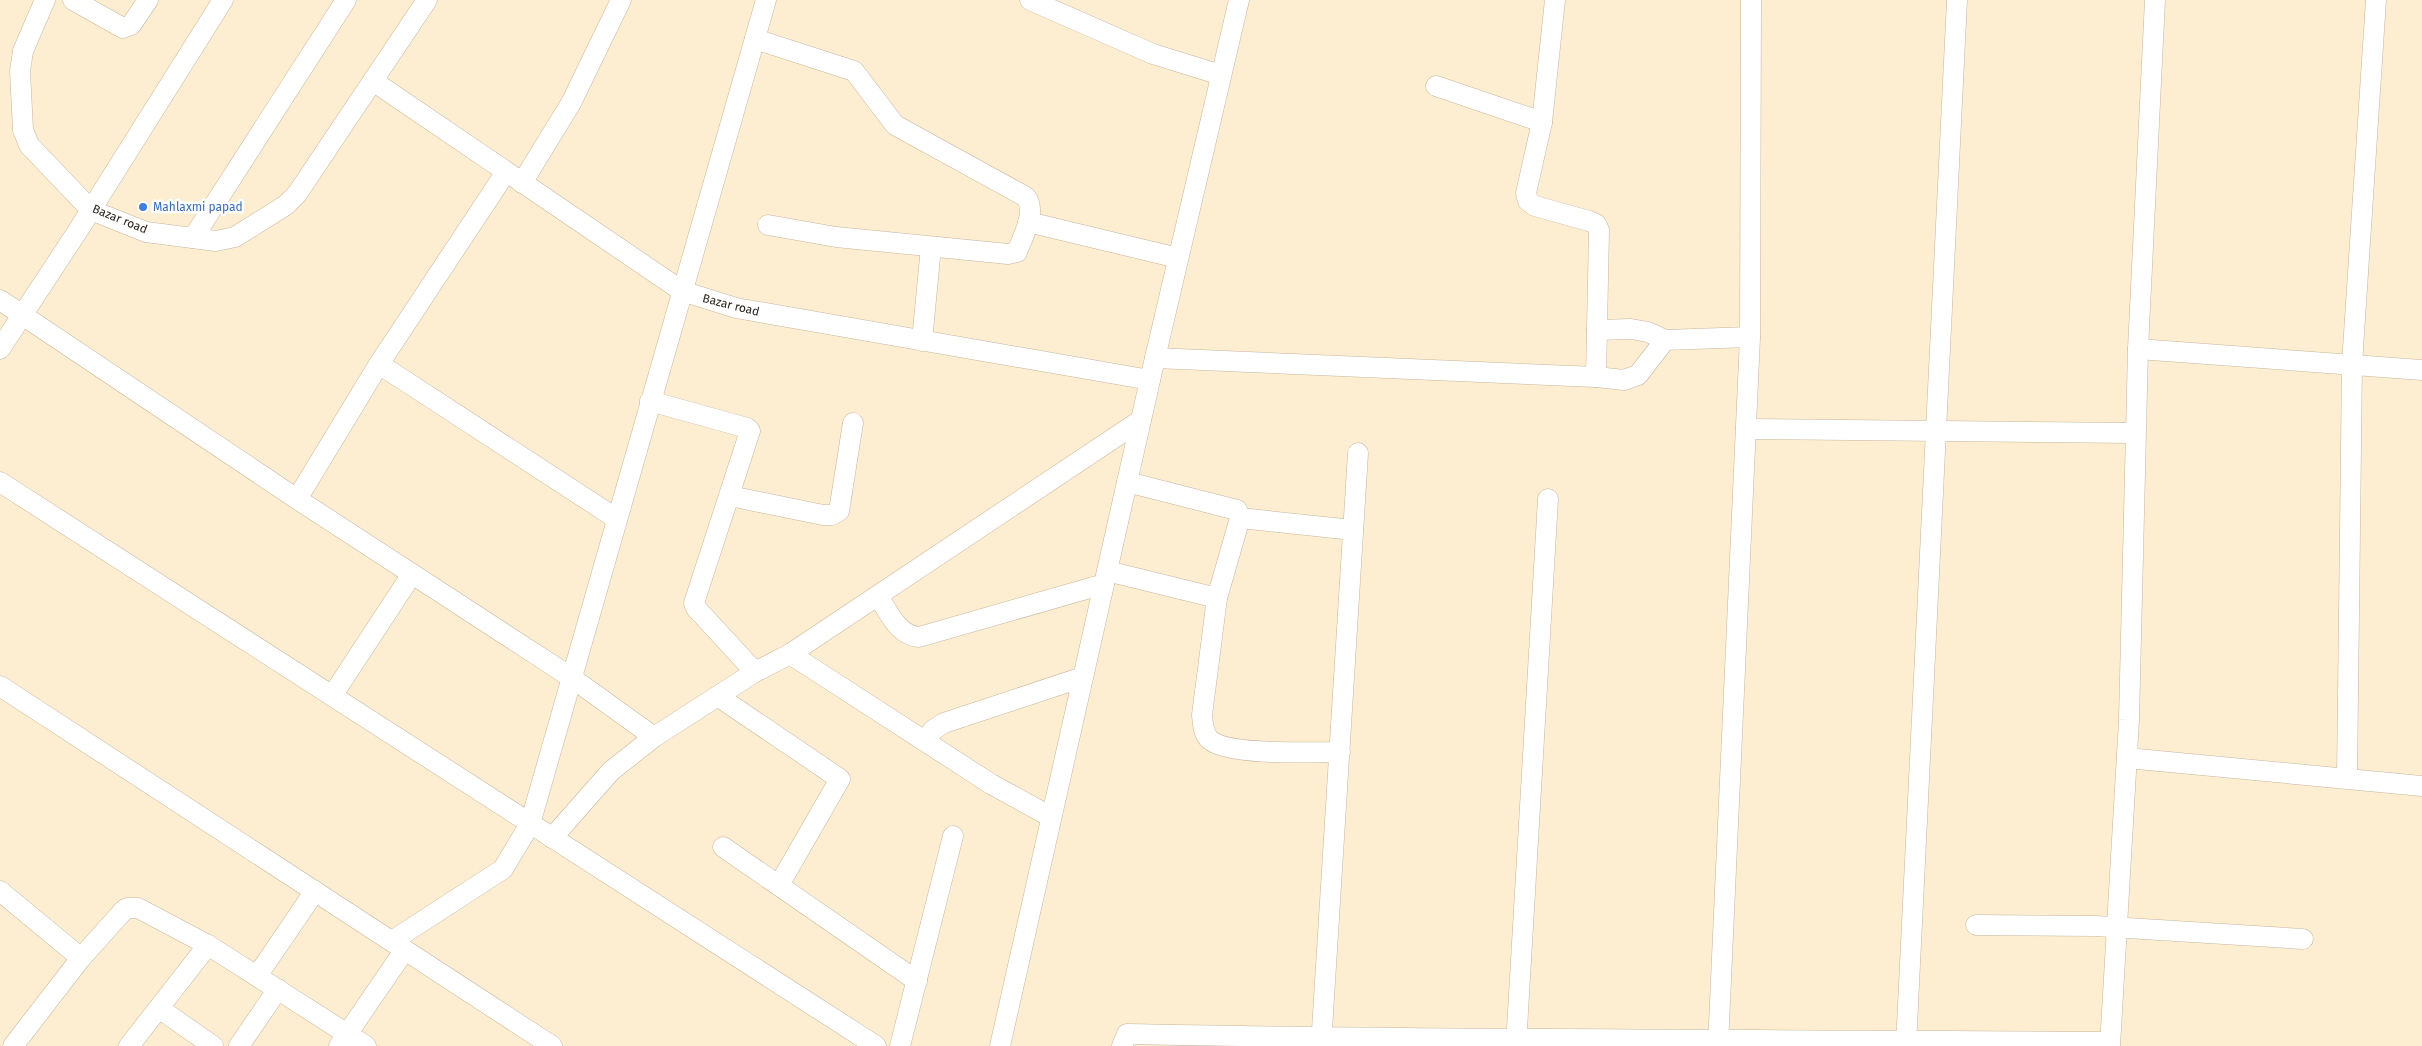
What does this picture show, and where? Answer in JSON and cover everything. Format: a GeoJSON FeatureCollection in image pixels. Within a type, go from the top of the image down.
{"type":"FeatureCollection","features":[{"type":"Feature","properties":{"kind":"street","name":"Bazar road"},"geometry":{"type":"LineString","coordinates":[[45,0],[22,58],[20,71],[23,130],[29,145],[91,210],[146,232],[216,241],[235,237],[286,205],[297,194],[428,0]]}},
{"type":"Feature","properties":{"kind":"street"},"geometry":{"type":"LineString","coordinates":[[73,0],[123,28],[130,24],[148,0]]}},
{"type":"Feature","properties":{"kind":"street"},"geometry":{"type":"LineString","coordinates":[[0,349],[91,210],[224,0]]}},
{"type":"Feature","properties":{"kind":"street"},"geometry":{"type":"LineString","coordinates":[[193,238],[346,0]]}},
{"type":"Feature","properties":{"kind":"street"},"geometry":{"type":"LineString","coordinates":[[296,499],[379,364],[514,177],[571,103],[621,0]]}},
{"type":"Feature","properties":{"kind":"street"},"geometry":{"type":"LineString","coordinates":[[344,1040],[398,946],[503,869],[530,824],[766,0]]}},
{"type":"Feature","properties":{"kind":"street"},"geometry":{"type":"LineString","coordinates":[[1000,1046],[1155,358],[1239,0]]}},
{"type":"Feature","properties":{"kind":"street"},"geometry":{"type":"LineString","coordinates":[[1555,0],[1542,122],[1526,197],[1535,206],[1596,224],[1599,230],[1596,377]]}},
{"type":"Feature","properties":{"kind":"street"},"geometry":{"type":"LineString","coordinates":[[1719,1042],[1750,337],[1751,0]]}},
{"type":"Feature","properties":{"kind":"street"},"geometry":{"type":"LineString","coordinates":[[1907,1043],[1957,0]]}},
{"type":"Feature","properties":{"kind":"street"},"geometry":{"type":"LineString","coordinates":[[1122,1046],[1127,1034],[1321,1042],[2110,1044],[2127,758],[2134,433],[2156,0]]}},
{"type":"Feature","properties":{"kind":"street"},"geometry":{"type":"LineString","coordinates":[[2347,778],[2352,364],[2376,0]]}},
{"type":"Feature","properties":{"kind":"street"},"geometry":{"type":"LineString","coordinates":[[1037,1],[1153,54],[1221,75]]}},
{"type":"Feature","properties":{"kind":"street"},"geometry":{"type":"LineString","coordinates":[[755,39],[854,71],[895,126],[1026,196],[1030,206],[1028,222],[1017,252],[1008,254],[836,238],[768,225]]}},
{"type":"Feature","properties":{"kind":"street","name":"Bazar road"},"geometry":{"type":"LineString","coordinates":[[373,81],[682,292],[736,308],[1150,380]]}},
{"type":"Feature","properties":{"kind":"street"},"geometry":{"type":"LineString","coordinates":[[1436,86],[1542,122]]}},
{"type":"Feature","properties":{"kind":"street"},"geometry":{"type":"LineString","coordinates":[[1028,222],[1178,258]]}},
{"type":"Feature","properties":{"kind":"street"},"geometry":{"type":"LineString","coordinates":[[922,341],[931,247]]}},
{"type":"Feature","properties":{"kind":"street"},"geometry":{"type":"LineString","coordinates":[[0,300],[296,499],[572,678],[654,737]]}},
{"type":"Feature","properties":{"kind":"street"},"geometry":{"type":"LineString","coordinates":[[1597,330],[1631,329],[1648,332],[1665,340],[1750,337]]}},
{"type":"Feature","properties":{"kind":"street"},"geometry":{"type":"LineString","coordinates":[[1155,358],[1596,377],[1624,380],[1638,375],[1665,340]]}},
{"type":"Feature","properties":{"kind":"street"},"geometry":{"type":"LineString","coordinates":[[2138,349],[2422,370]]}},
{"type":"Feature","properties":{"kind":"street"},"geometry":{"type":"LineString","coordinates":[[379,364],[617,519]]}},
{"type":"Feature","properties":{"kind":"street"},"geometry":{"type":"LineString","coordinates":[[650,401],[747,428],[750,431],[694,603],[696,608],[755,672]]}},
{"type":"Feature","properties":{"kind":"street"},"geometry":{"type":"LineString","coordinates":[[552,838],[611,771],[654,737],[719,697],[755,672],[790,654],[1141,420]]}},
{"type":"Feature","properties":{"kind":"street"},"geometry":{"type":"LineString","coordinates":[[730,496],[823,515],[832,515],[839,511],[853,424]]}},
{"type":"Feature","properties":{"kind":"street"},"geometry":{"type":"LineString","coordinates":[[1746,429],[2134,433]]}},
{"type":"Feature","properties":{"kind":"street"},"geometry":{"type":"LineString","coordinates":[[1321,1042],[1358,453]]}},
{"type":"Feature","properties":{"kind":"street"},"geometry":{"type":"LineString","coordinates":[[0,482],[876,1046]]}},
{"type":"Feature","properties":{"kind":"street"},"geometry":{"type":"LineString","coordinates":[[1127,482],[1233,508],[1237,510],[1240,518],[1217,598],[1202,715],[1204,731],[1210,740],[1228,747],[1259,751],[1340,752]]}},
{"type":"Feature","properties":{"kind":"street"},"geometry":{"type":"LineString","coordinates":[[1516,1042],[1548,498]]}},
{"type":"Feature","properties":{"kind":"street"},"geometry":{"type":"LineString","coordinates":[[1240,518],[1353,530]]}},
{"type":"Feature","properties":{"kind":"street"},"geometry":{"type":"LineString","coordinates":[[332,696],[412,574]]}},
{"type":"Feature","properties":{"kind":"street"},"geometry":{"type":"LineString","coordinates":[[878,596],[902,632],[910,636],[919,637],[1106,577],[1217,598]]}},
{"type":"Feature","properties":{"kind":"street"},"geometry":{"type":"LineString","coordinates":[[790,654],[991,784],[1051,816]]}},
{"type":"Feature","properties":{"kind":"street"},"geometry":{"type":"LineString","coordinates":[[925,741],[933,730],[944,723],[1083,677]]}},
{"type":"Feature","properties":{"kind":"street"},"geometry":{"type":"LineString","coordinates":[[0,686],[552,1046]]}},
{"type":"Feature","properties":{"kind":"street"},"geometry":{"type":"LineString","coordinates":[[719,697],[840,779],[779,886]]}},
{"type":"Feature","properties":{"kind":"street"},"geometry":{"type":"LineString","coordinates":[[2127,758],[2422,786]]}},
{"type":"Feature","properties":{"kind":"street"},"geometry":{"type":"LineString","coordinates":[[900,1046],[953,836]]}},
{"type":"Feature","properties":{"kind":"street"},"geometry":{"type":"LineString","coordinates":[[723,847],[917,980]]}},
{"type":"Feature","properties":{"kind":"street"},"geometry":{"type":"LineString","coordinates":[[0,891],[81,958]]}},
{"type":"Feature","properties":{"kind":"street"},"geometry":{"type":"LineString","coordinates":[[257,976],[315,891]]}},
{"type":"Feature","properties":{"kind":"street"},"geometry":{"type":"LineString","coordinates":[[13,1046],[81,958],[124,910],[133,907],[208,945],[278,989],[344,1040],[366,1046]]}},
{"type":"Feature","properties":{"kind":"street"},"geometry":{"type":"LineString","coordinates":[[1976,925],[2096,926],[2303,939]]}},
{"type":"Feature","properties":{"kind":"street"},"geometry":{"type":"LineString","coordinates":[[129,1046],[160,1009],[208,945]]}},
{"type":"Feature","properties":{"kind":"street"},"geometry":{"type":"LineString","coordinates":[[239,1046],[278,989]]}},
{"type":"Feature","properties":{"kind":"street"},"geometry":{"type":"LineString","coordinates":[[160,1009],[213,1046]]}},
{"type":"Feature","properties":{"kind":"place","name":"Mahlaxmi papad"},"geometry":{"type":"Point","coordinates":[143,207]}}]}
